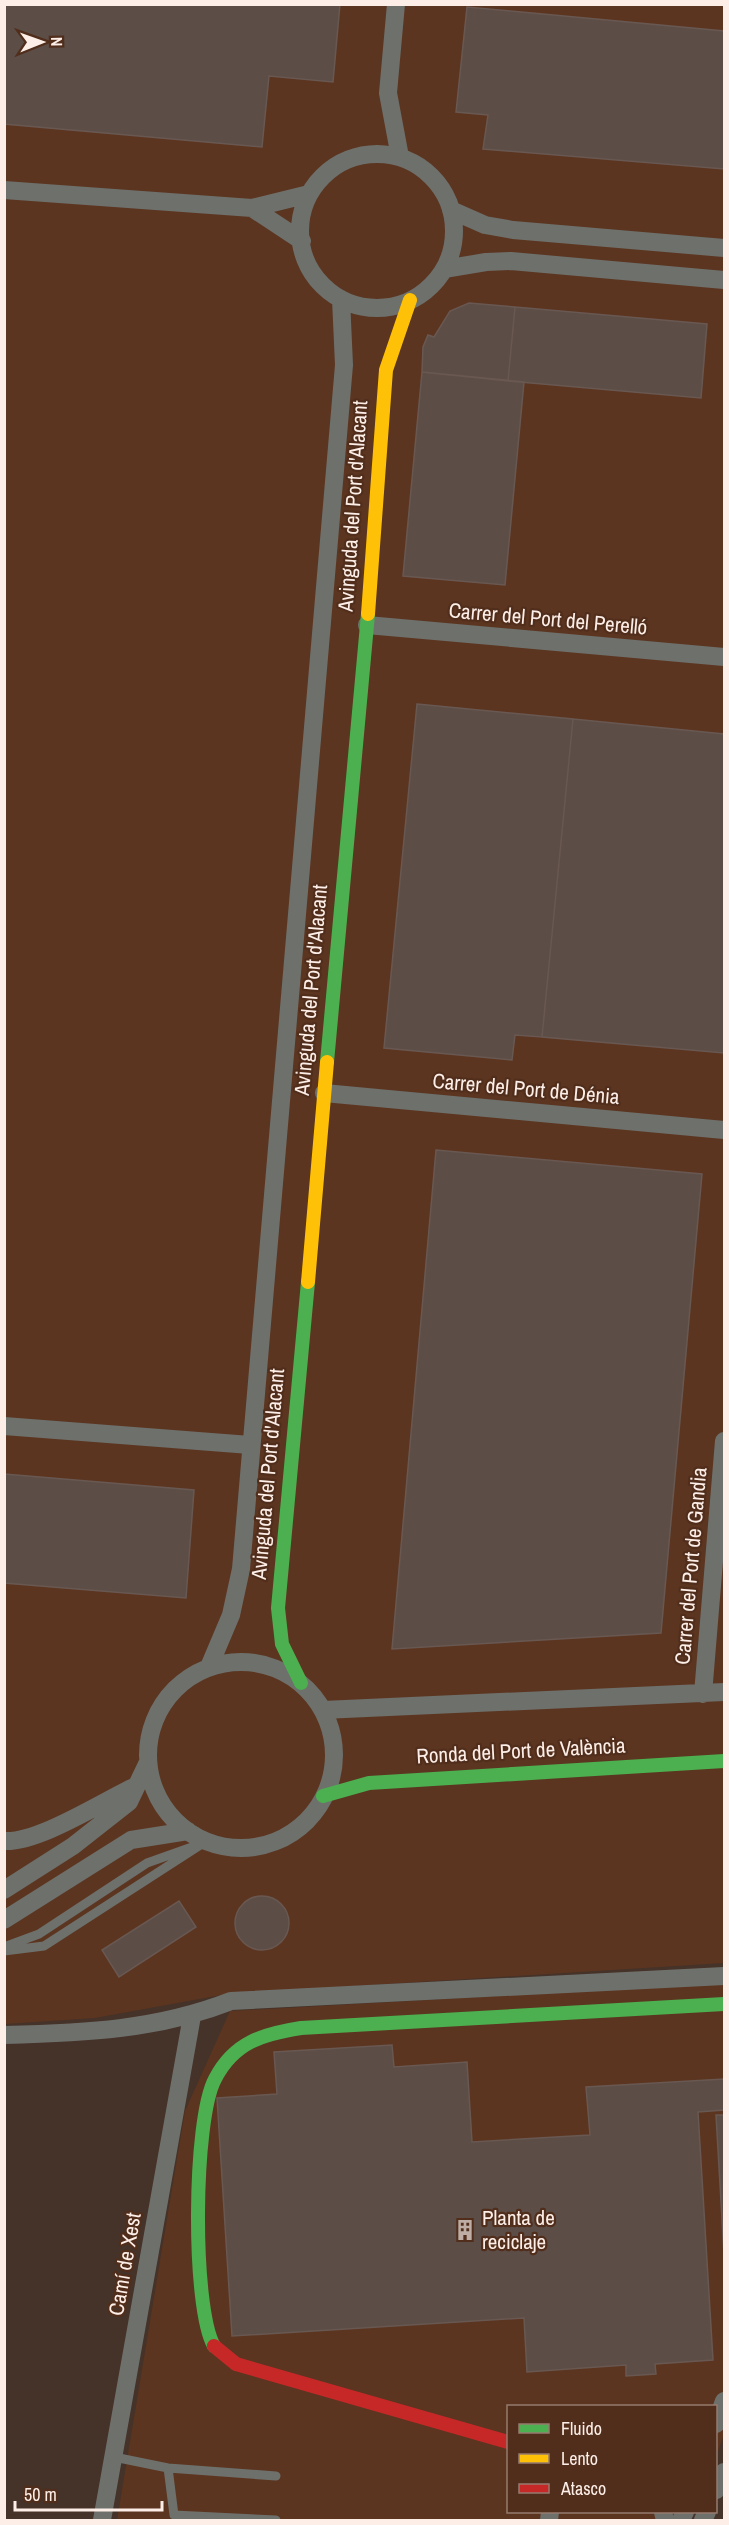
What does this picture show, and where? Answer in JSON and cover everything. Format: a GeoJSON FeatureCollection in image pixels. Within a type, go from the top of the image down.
{"type":"FeatureCollection","features":[{"type":"Feature","properties":{"kind":"street"},"geometry":{"type":"LineString","coordinates":[[396,4],[388,93],[400,157]]}},
{"type":"Feature","properties":{"kind":"street"},"geometry":{"type":"LineString","coordinates":[[385,153],[400,157],[416,164],[436,180],[446,195],[454,221],[453,243],[444,269],[421,295],[398,305],[381,308],[357,306],[341,299],[326,288],[306,260],[300,226],[309,194],[333,167],[358,156],[385,153]]}},
{"type":"Feature","properties":{"kind":"street"},"geometry":{"type":"LineString","coordinates":[[4,190],[252,208],[309,194]]}},
{"type":"Feature","properties":{"kind":"street"},"geometry":{"type":"LineString","coordinates":[[252,208],[302,241]]}},
{"type":"Feature","properties":{"kind":"street"},"geometry":{"type":"LineString","coordinates":[[451,210],[485,225],[513,230],[724,248]]}},
{"type":"Feature","properties":{"kind":"street"},"geometry":{"type":"LineString","coordinates":[[444,269],[486,262],[511,261],[724,280]]}},
{"type":"Feature","properties":{"kind":"street","name":"Avinguda del Port d'Alacant"},"geometry":{"type":"LineString","coordinates":[[209,1667],[231,1615],[241,1569],[342,399],[344,365],[341,299]]}},
{"type":"Feature","properties":{"kind":"street","name":"Avinguda del Port d'Alacant"},"geometry":{"type":"LineString","coordinates":[[301,1683],[282,1644],[278,1608],[366,625],[386,370],[410,300]]}},
{"type":"Feature","properties":{"kind":"street","name":"Carrer del Port del Perelló"},"geometry":{"type":"LineString","coordinates":[[366,625],[724,657]]}},
{"type":"Feature","properties":{"kind":"street","name":"Carrer del Port de Dénia"},"geometry":{"type":"LineString","coordinates":[[324,1093],[724,1130]]}},
{"type":"Feature","properties":{"kind":"street"},"geometry":{"type":"LineString","coordinates":[[4,1426],[250,1445]]}},
{"type":"Feature","properties":{"kind":"street","name":"Carrer del Port de Gandia"},"geometry":{"type":"LineString","coordinates":[[703,1694],[724,1442]]}},
{"type":"Feature","properties":{"kind":"street"},"geometry":{"type":"LineString","coordinates":[[228,1662],[248,1662],[286,1673],[301,1683],[323,1710],[334,1748],[330,1784],[310,1819],[283,1839],[264,1846],[232,1849],[205,1842],[188,1831],[164,1808],[155,1791],[148,1762],[149,1737],[168,1696],[197,1672],[228,1662]]}},
{"type":"Feature","properties":{"kind":"street"},"geometry":{"type":"LineString","coordinates":[[323,1710],[724,1692]]}},
{"type":"Feature","properties":{"kind":"street","name":"Ronda del Port de València"},"geometry":{"type":"LineString","coordinates":[[323,1796],[369,1782],[724,1761]]}},
{"type":"Feature","properties":{"kind":"street"},"geometry":{"type":"LineString","coordinates":[[4,1890],[73,1846],[129,1802],[148,1762]]}},
{"type":"Feature","properties":{"kind":"street"},"geometry":{"type":"LineString","coordinates":[[4,1841],[23,1839],[46,1831],[136,1786]]}},
{"type":"Feature","properties":{"kind":"street"},"geometry":{"type":"LineString","coordinates":[[4,1920],[131,1840],[188,1831]]}},
{"type":"Feature","properties":{"kind":"street"},"geometry":{"type":"LineString","coordinates":[[4,2035],[56,2034],[126,2028],[192,2016],[231,2001],[724,1976]]}},
{"type":"Feature","properties":{"kind":"street"},"geometry":{"type":"LineString","coordinates":[[507,2442],[236,2364],[217,2350],[209,2337],[204,2314],[197,2179],[202,2128],[214,2080],[236,2052],[265,2034],[301,2028],[724,2004]]}},
{"type":"Feature","properties":{"kind":"street","name":"Camí de Xest"},"geometry":{"type":"LineString","coordinates":[[102,2520],[192,2016]]}},
{"type":"Feature","properties":{"kind":"street"},"geometry":{"type":"LineString","coordinates":[[717,2421],[724,2401]]}},
{"type":"Feature","properties":{"kind":"street"},"geometry":{"type":"LineString","coordinates":[[717,2488],[724,2472]]}},
{"type":"Feature","properties":{"kind":"lane"},"geometry":{"type":"LineString","coordinates":[[4,1949],[39,1934],[147,1863],[205,1842]]}},
{"type":"Feature","properties":{"kind":"lane"},"geometry":{"type":"LineString","coordinates":[[4,1949],[45,1946],[205,1842]]}},
{"type":"Feature","properties":{"kind":"lane"},"geometry":{"type":"LineString","coordinates":[[114,2457],[168,2468],[276,2476]]}},
{"type":"Feature","properties":{"kind":"lane"},"geometry":{"type":"LineString","coordinates":[[168,2468],[174,2515],[276,2520]]}},
{"type":"Feature","properties":{"kind":"shaded area"},"geometry":{"type":"Polygon","coordinates":[[[5,5],[724,5],[724,1963],[227,1994],[95,2018],[5,2024],[5,5]]]}},
{"type":"Feature","properties":{"kind":"shaded area"},"geometry":{"type":"Polygon","coordinates":[[[724,1983],[724,2434],[717,2454],[717,2405],[507,2405],[507,2513],[694,2513],[690,2520],[117,2520],[185,2111],[230,2011],[724,1983]]]}},
{"type":"Feature","properties":{"kind":"building"},"geometry":{"type":"Polygon","coordinates":[[[4,4],[340,4],[333,82],[269,76],[262,147],[4,124],[4,4]]]}},
{"type":"Feature","properties":{"kind":"building"},"geometry":{"type":"Polygon","coordinates":[[[467,7],[724,31],[724,169],[483,149],[488,115],[456,112],[467,7]]]}},
{"type":"Feature","properties":{"kind":"building"},"geometry":{"type":"Polygon","coordinates":[[[469,303],[515,307],[508,381],[422,372],[423,347],[428,335],[434,337],[450,311],[469,303]]]}},
{"type":"Feature","properties":{"kind":"building"},"geometry":{"type":"Polygon","coordinates":[[[515,307],[707,324],[701,398],[508,381],[515,307]]]}},
{"type":"Feature","properties":{"kind":"building"},"geometry":{"type":"Polygon","coordinates":[[[422,372],[524,382],[505,585],[403,576],[422,372]]]}},
{"type":"Feature","properties":{"kind":"building"},"geometry":{"type":"Polygon","coordinates":[[[417,704],[573,719],[542,1037],[515,1035],[512,1060],[384,1048],[417,704]]]}},
{"type":"Feature","properties":{"kind":"building"},"geometry":{"type":"Polygon","coordinates":[[[573,719],[724,734],[724,1053],[542,1037],[573,719]]]}},
{"type":"Feature","properties":{"kind":"building"},"geometry":{"type":"Polygon","coordinates":[[[436,1150],[702,1174],[661,1633],[392,1649],[436,1150]]]}},
{"type":"Feature","properties":{"kind":"building"},"geometry":{"type":"Polygon","coordinates":[[[4,1474],[194,1490],[186,1598],[4,1583],[4,1474]]]}},
{"type":"Feature","properties":{"kind":"building"},"geometry":{"type":"Polygon","coordinates":[[[262,1896],[272,1898],[281,1904],[287,1913],[289,1923],[287,1933],[281,1942],[272,1948],[262,1950],[252,1948],[243,1942],[237,1933],[235,1923],[237,1913],[243,1904],[252,1898],[262,1896]]]}},
{"type":"Feature","properties":{"kind":"building"},"geometry":{"type":"Polygon","coordinates":[[[179,1901],[196,1927],[119,1977],[102,1950],[179,1901]]]}},
{"type":"Feature","properties":{"kind":"building","name":"Planta de reciclaje"},"geometry":{"type":"Polygon","coordinates":[[[392,2045],[394,2067],[467,2062],[472,2142],[590,2135],[586,2087],[724,2079],[724,2110],[698,2112],[713,2360],[655,2364],[656,2374],[626,2376],[626,2365],[527,2372],[524,2318],[232,2336],[217,2098],[277,2094],[274,2052],[392,2045]]]}},
{"type":"Feature","properties":{"kind":"building"},"geometry":{"type":"Polygon","coordinates":[[[716,2115],[724,2115],[724,2254],[716,2115]]]}},
{"type":"Feature","properties":{"kind":"traffic: fast"},"geometry":{"type":"LineString","coordinates":[[327,1062],[368,614]]}},
{"type":"Feature","properties":{"kind":"traffic: fast"},"geometry":{"type":"LineString","coordinates":[[301,1683],[282,1644],[278,1608],[308,1282]]}},
{"type":"Feature","properties":{"kind":"traffic: fast"},"geometry":{"type":"LineString","coordinates":[[323,1796],[369,1783],[724,1761]]}},
{"type":"Feature","properties":{"kind":"traffic: fast"},"geometry":{"type":"LineString","coordinates":[[214,2346],[207,2325],[199,2256],[199,2171],[202,2133],[215,2079],[231,2056],[241,2048],[262,2037],[301,2028],[724,2004]]}},
{"type":"Feature","properties":{"kind":"traffic: slow"},"geometry":{"type":"LineString","coordinates":[[368,614],[386,370],[410,300]]}},
{"type":"Feature","properties":{"kind":"traffic: slow"},"geometry":{"type":"LineString","coordinates":[[308,1282],[327,1062]]}},
{"type":"Feature","properties":{"kind":"traffic: jam"},"geometry":{"type":"LineString","coordinates":[[214,2346],[236,2364],[507,2442]]}},
{"type":"Feature","properties":{"kind":"place","name":"Planta de reciclaje"},"geometry":{"type":"Point","coordinates":[465,2230]}}]}
